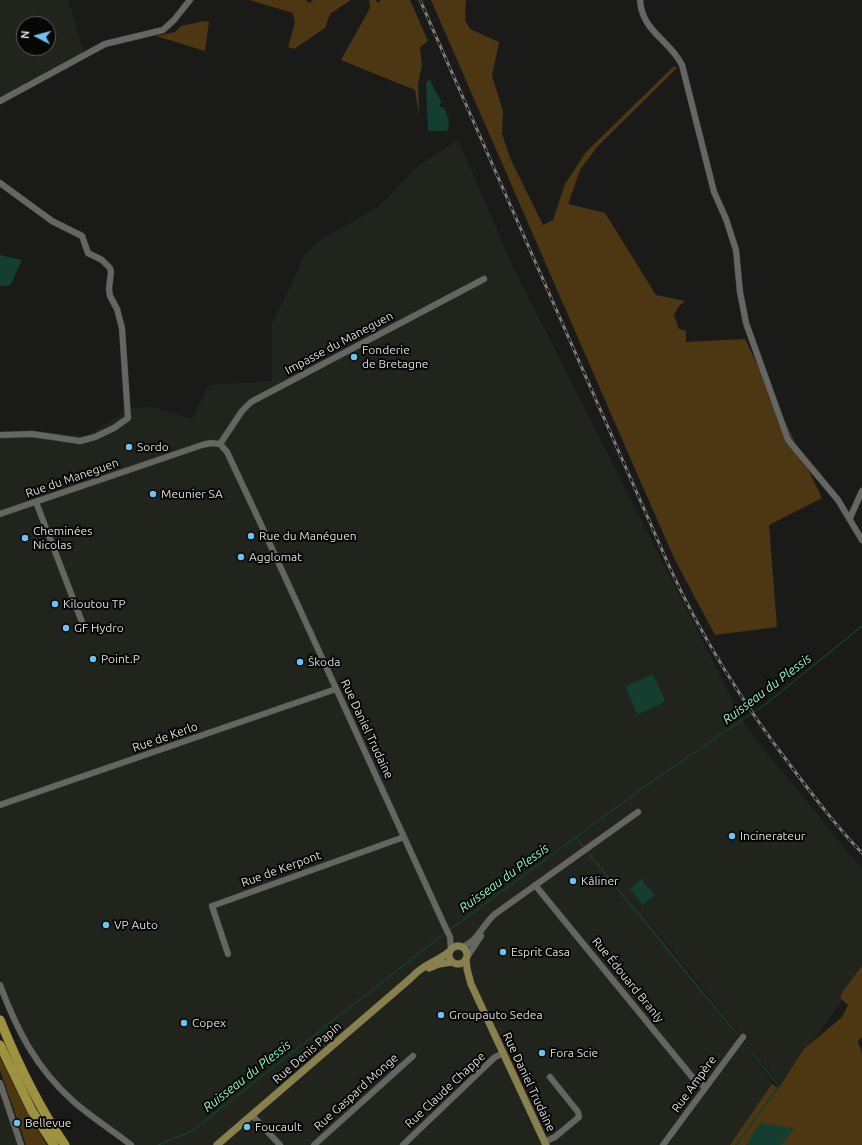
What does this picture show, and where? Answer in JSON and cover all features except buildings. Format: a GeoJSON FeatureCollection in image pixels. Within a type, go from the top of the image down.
{"type":"FeatureCollection","features":[{"type":"Feature","properties":{"kind":"highway"},"geometry":{"type":"LineString","coordinates":[[0,1020],[34,1094],[65,1145]]}},
{"type":"Feature","properties":{"kind":"highway"},"geometry":{"type":"LineString","coordinates":[[0,1045],[32,1111],[54,1145]]}},
{"type":"Feature","properties":{"kind":"main road"},"geometry":{"type":"LineString","coordinates":[[456,946],[460,946],[466,950],[466,958],[463,963],[454,963],[450,957],[451,950],[456,946]]}},
{"type":"Feature","properties":{"kind":"main road","name":"Rue Denis Papin"},"geometry":{"type":"LineString","coordinates":[[217,1145],[422,967],[445,956],[451,950]]}},
{"type":"Feature","properties":{"kind":"main road","name":"Rue Daniel Trudaine"},"geometry":{"type":"LineString","coordinates":[[466,958],[471,984]]}},
{"type":"Feature","properties":{"kind":"main road","name":"Rue Daniel Trudaine"},"geometry":{"type":"LineString","coordinates":[[454,963],[460,966],[471,984],[545,1143]]}},
{"type":"Feature","properties":{"kind":"main road","name":"Rue Denis Papin"},"geometry":{"type":"LineString","coordinates":[[411,978],[433,966],[454,963]]}},
{"type":"Feature","properties":{"kind":"street"},"geometry":{"type":"LineString","coordinates":[[0,101],[105,44],[163,30],[174,20],[190,0]]}},
{"type":"Feature","properties":{"kind":"street"},"geometry":{"type":"LineString","coordinates":[[640,0],[641,11],[646,20],[658,37],[678,57],[682,65],[714,192],[726,219],[736,250],[740,292],[746,323],[788,440],[838,500],[862,540]]}},
{"type":"Feature","properties":{"kind":"street"},"geometry":{"type":"LineString","coordinates":[[0,183],[52,221],[82,236],[88,253],[102,260],[110,268],[110,296],[117,309],[122,328],[128,418],[114,428],[95,437],[80,441],[32,434],[0,435]]}},
{"type":"Feature","properties":{"kind":"street","name":"Impasse du Maneguen"},"geometry":{"type":"LineString","coordinates":[[220,444],[242,411],[252,402],[484,279]]}},
{"type":"Feature","properties":{"kind":"street","name":"Rue du Maneguen"},"geometry":{"type":"LineString","coordinates":[[0,514],[202,445],[211,443],[220,444]]}},
{"type":"Feature","properties":{"kind":"street","name":"Rue Daniel Trudaine"},"geometry":{"type":"LineString","coordinates":[[220,444],[226,452],[445,925],[450,937],[451,950]]}},
{"type":"Feature","properties":{"kind":"street"},"geometry":{"type":"LineString","coordinates":[[850,518],[862,491]]}},
{"type":"Feature","properties":{"kind":"street"},"geometry":{"type":"LineString","coordinates":[[36,502],[82,622]]}},
{"type":"Feature","properties":{"kind":"street","name":"Rue de Kerlo"},"geometry":{"type":"LineString","coordinates":[[0,805],[336,689]]}},
{"type":"Feature","properties":{"kind":"street"},"geometry":{"type":"LineString","coordinates":[[460,946],[470,944],[495,914],[638,812]]}},
{"type":"Feature","properties":{"kind":"street","name":"Rue de Kerpont"},"geometry":{"type":"LineString","coordinates":[[228,954],[212,906],[404,837]]}},
{"type":"Feature","properties":{"kind":"street","name":"Rue Édouard Branly"},"geometry":{"type":"LineString","coordinates":[[535,885],[693,1078],[705,1088]]}},
{"type":"Feature","properties":{"kind":"street"},"geometry":{"type":"LineString","coordinates":[[466,958],[480,938],[486,923]]}},
{"type":"Feature","properties":{"kind":"street","name":"Rue Daniel Trudaine"},"geometry":{"type":"LineString","coordinates":[[450,937],[460,946]]}},
{"type":"Feature","properties":{"kind":"street"},"geometry":{"type":"LineString","coordinates":[[0,985],[16,1027],[45,1072],[73,1100],[131,1145]]}},
{"type":"Feature","properties":{"kind":"street","name":"Rue Ampère"},"geometry":{"type":"LineString","coordinates":[[663,1145],[743,1037]]}},
{"type":"Feature","properties":{"kind":"street","name":"Rue Claude Chappe"},"geometry":{"type":"LineString","coordinates":[[403,1145],[495,1057],[504,1053]]}},
{"type":"Feature","properties":{"kind":"street","name":"Rue Gaspard Monge"},"geometry":{"type":"LineString","coordinates":[[314,1145],[413,1056]]}},
{"type":"Feature","properties":{"kind":"street"},"geometry":{"type":"LineString","coordinates":[[545,1143],[555,1137],[579,1117],[578,1112],[550,1077]]}},
{"type":"Feature","properties":{"kind":"street"},"geometry":{"type":"LineString","coordinates":[[0,1083],[21,1145]]}},
{"type":"Feature","properties":{"kind":"street"},"geometry":{"type":"LineString","coordinates":[[252,1115],[280,1145]]}},
{"type":"Feature","properties":{"kind":"shaded area"},"geometry":{"type":"Polygon","coordinates":[[[0,0],[68,0],[84,52],[0,97],[0,0]]]}},
{"type":"Feature","properties":{"kind":"shaded area"},"geometry":{"type":"Polygon","coordinates":[[[249,0],[306,0],[309,3],[313,0],[351,0],[330,14],[325,28],[294,49],[288,47],[295,23],[293,13],[249,0]]]}},
{"type":"Feature","properties":{"kind":"shaded area"},"geometry":{"type":"Polygon","coordinates":[[[369,0],[376,0],[378,3],[381,0],[410,0],[428,41],[420,47],[422,65],[418,84],[419,116],[415,90],[341,60],[370,8],[369,0]]]}},
{"type":"Feature","properties":{"kind":"shaded area"},"geometry":{"type":"Polygon","coordinates":[[[431,0],[466,0],[465,20],[470,29],[499,42],[492,76],[503,111],[502,134],[511,160],[543,225],[553,220],[565,184],[586,152],[674,66],[677,68],[597,147],[580,170],[568,204],[605,213],[656,295],[685,301],[679,306],[674,315],[679,329],[686,331],[686,342],[745,339],[822,498],[769,525],[777,627],[715,635],[675,560],[431,0]]]}},
{"type":"Feature","properties":{"kind":"shaded area"},"geometry":{"type":"Polygon","coordinates":[[[205,21],[209,22],[205,51],[156,36],[175,32],[181,26],[205,21]]]}},
{"type":"Feature","properties":{"kind":"shaded area"},"geometry":{"type":"Polygon","coordinates":[[[430,80],[441,101],[440,107],[444,108],[448,117],[449,125],[447,131],[428,130],[426,84],[427,81],[430,80]]]}},
{"type":"Feature","properties":{"kind":"shaded area"},"geometry":{"type":"Polygon","coordinates":[[[458,140],[514,269],[747,728],[862,869],[862,972],[781,1086],[623,889],[779,1090],[741,1145],[129,1145],[73,1100],[34,1056],[0,985],[0,432],[37,431],[86,436],[131,408],[152,407],[192,419],[209,385],[272,381],[272,323],[304,256],[320,240],[378,207],[418,166],[458,140]]]}},
{"type":"Feature","properties":{"kind":"shaded area"},"geometry":{"type":"Polygon","coordinates":[[[0,255],[22,260],[11,284],[7,286],[0,286],[0,255]]]}},
{"type":"Feature","properties":{"kind":"shaded area"},"geometry":{"type":"Polygon","coordinates":[[[653,675],[665,700],[664,702],[639,714],[637,713],[626,686],[653,675]]]}},
{"type":"Feature","properties":{"kind":"shaded area"},"geometry":{"type":"Polygon","coordinates":[[[641,879],[655,895],[643,905],[630,889],[641,879]]]}},
{"type":"Feature","properties":{"kind":"shaded area"},"geometry":{"type":"Polygon","coordinates":[[[862,966],[862,1037],[858,1041],[862,1053],[862,1145],[730,1145],[772,1084],[778,1089],[804,1049],[842,1017],[848,1005],[840,998],[843,991],[862,966]]]}},
{"type":"Feature","properties":{"kind":"shaded area"},"geometry":{"type":"Polygon","coordinates":[[[0,1057],[26,1110],[47,1145],[26,1145],[0,1070],[0,1057]]]}},
{"type":"Feature","properties":{"kind":"shaded area"},"geometry":{"type":"Polygon","coordinates":[[[0,1083],[21,1145],[0,1145],[0,1083]]]}},
{"type":"Feature","properties":{"kind":"shaded area"},"geometry":{"type":"Polygon","coordinates":[[[760,1123],[794,1128],[785,1142],[780,1145],[746,1145],[760,1123]]]}},
{"type":"Feature","properties":{"kind":"waterway","name":"Ruisseau du Plessis"},"geometry":{"type":"LineString","coordinates":[[448,931],[651,782],[767,703],[862,626]]}},
{"type":"Feature","properties":{"kind":"waterway"},"geometry":{"type":"LineString","coordinates":[[576,837],[583,846]]}},
{"type":"Feature","properties":{"kind":"waterway"},"geometry":{"type":"LineString","coordinates":[[589,854],[738,1035]]}},
{"type":"Feature","properties":{"kind":"waterway","name":"Ruisseau du Plessis"},"geometry":{"type":"LineString","coordinates":[[158,1145],[192,1131],[445,933]]}},
{"type":"Feature","properties":{"kind":"waterway"},"geometry":{"type":"LineString","coordinates":[[736,1145],[779,1086],[745,1044]]}},
{"type":"Feature","properties":{"kind":"railway"},"geometry":{"type":"LineString","coordinates":[[420,0],[670,568],[696,621],[726,672],[775,745],[818,801],[862,853]]}},
{"type":"Feature","properties":{"kind":"place","name":"Fonderie de Bretagne"},"geometry":{"type":"Point","coordinates":[354,357]}},
{"type":"Feature","properties":{"kind":"place","name":"Sordo"},"geometry":{"type":"Point","coordinates":[129,447]}},
{"type":"Feature","properties":{"kind":"place","name":"Meunier SA"},"geometry":{"type":"Point","coordinates":[153,494]}},
{"type":"Feature","properties":{"kind":"place","name":"Rue du Manéguen"},"geometry":{"type":"Point","coordinates":[251,536]}},
{"type":"Feature","properties":{"kind":"place","name":"Cheminées Nicolas"},"geometry":{"type":"Point","coordinates":[25,538]}},
{"type":"Feature","properties":{"kind":"place","name":"Agglomat"},"geometry":{"type":"Point","coordinates":[241,557]}},
{"type":"Feature","properties":{"kind":"place","name":"Kiloutou TP"},"geometry":{"type":"Point","coordinates":[55,604]}},
{"type":"Feature","properties":{"kind":"place","name":"GF Hydro"},"geometry":{"type":"Point","coordinates":[66,628]}},
{"type":"Feature","properties":{"kind":"place","name":"Point.P"},"geometry":{"type":"Point","coordinates":[93,659]}},
{"type":"Feature","properties":{"kind":"place","name":"Škoda"},"geometry":{"type":"Point","coordinates":[300,662]}},
{"type":"Feature","properties":{"kind":"place","name":"Incinerateur"},"geometry":{"type":"Point","coordinates":[732,836]}},
{"type":"Feature","properties":{"kind":"place","name":"Kâliner"},"geometry":{"type":"Point","coordinates":[573,881]}},
{"type":"Feature","properties":{"kind":"place","name":"VP Auto"},"geometry":{"type":"Point","coordinates":[106,925]}},
{"type":"Feature","properties":{"kind":"place","name":"Esprit Casa"},"geometry":{"type":"Point","coordinates":[503,952]}},
{"type":"Feature","properties":{"kind":"place","name":"Groupauto Sedea"},"geometry":{"type":"Point","coordinates":[441,1015]}},
{"type":"Feature","properties":{"kind":"place","name":"Copex"},"geometry":{"type":"Point","coordinates":[184,1023]}},
{"type":"Feature","properties":{"kind":"place","name":"Fora Scie"},"geometry":{"type":"Point","coordinates":[542,1053]}},
{"type":"Feature","properties":{"kind":"place","name":"Bellevue"},"geometry":{"type":"Point","coordinates":[17,1123]}},
{"type":"Feature","properties":{"kind":"place","name":"Foucault"},"geometry":{"type":"Point","coordinates":[247,1127]}}]}
